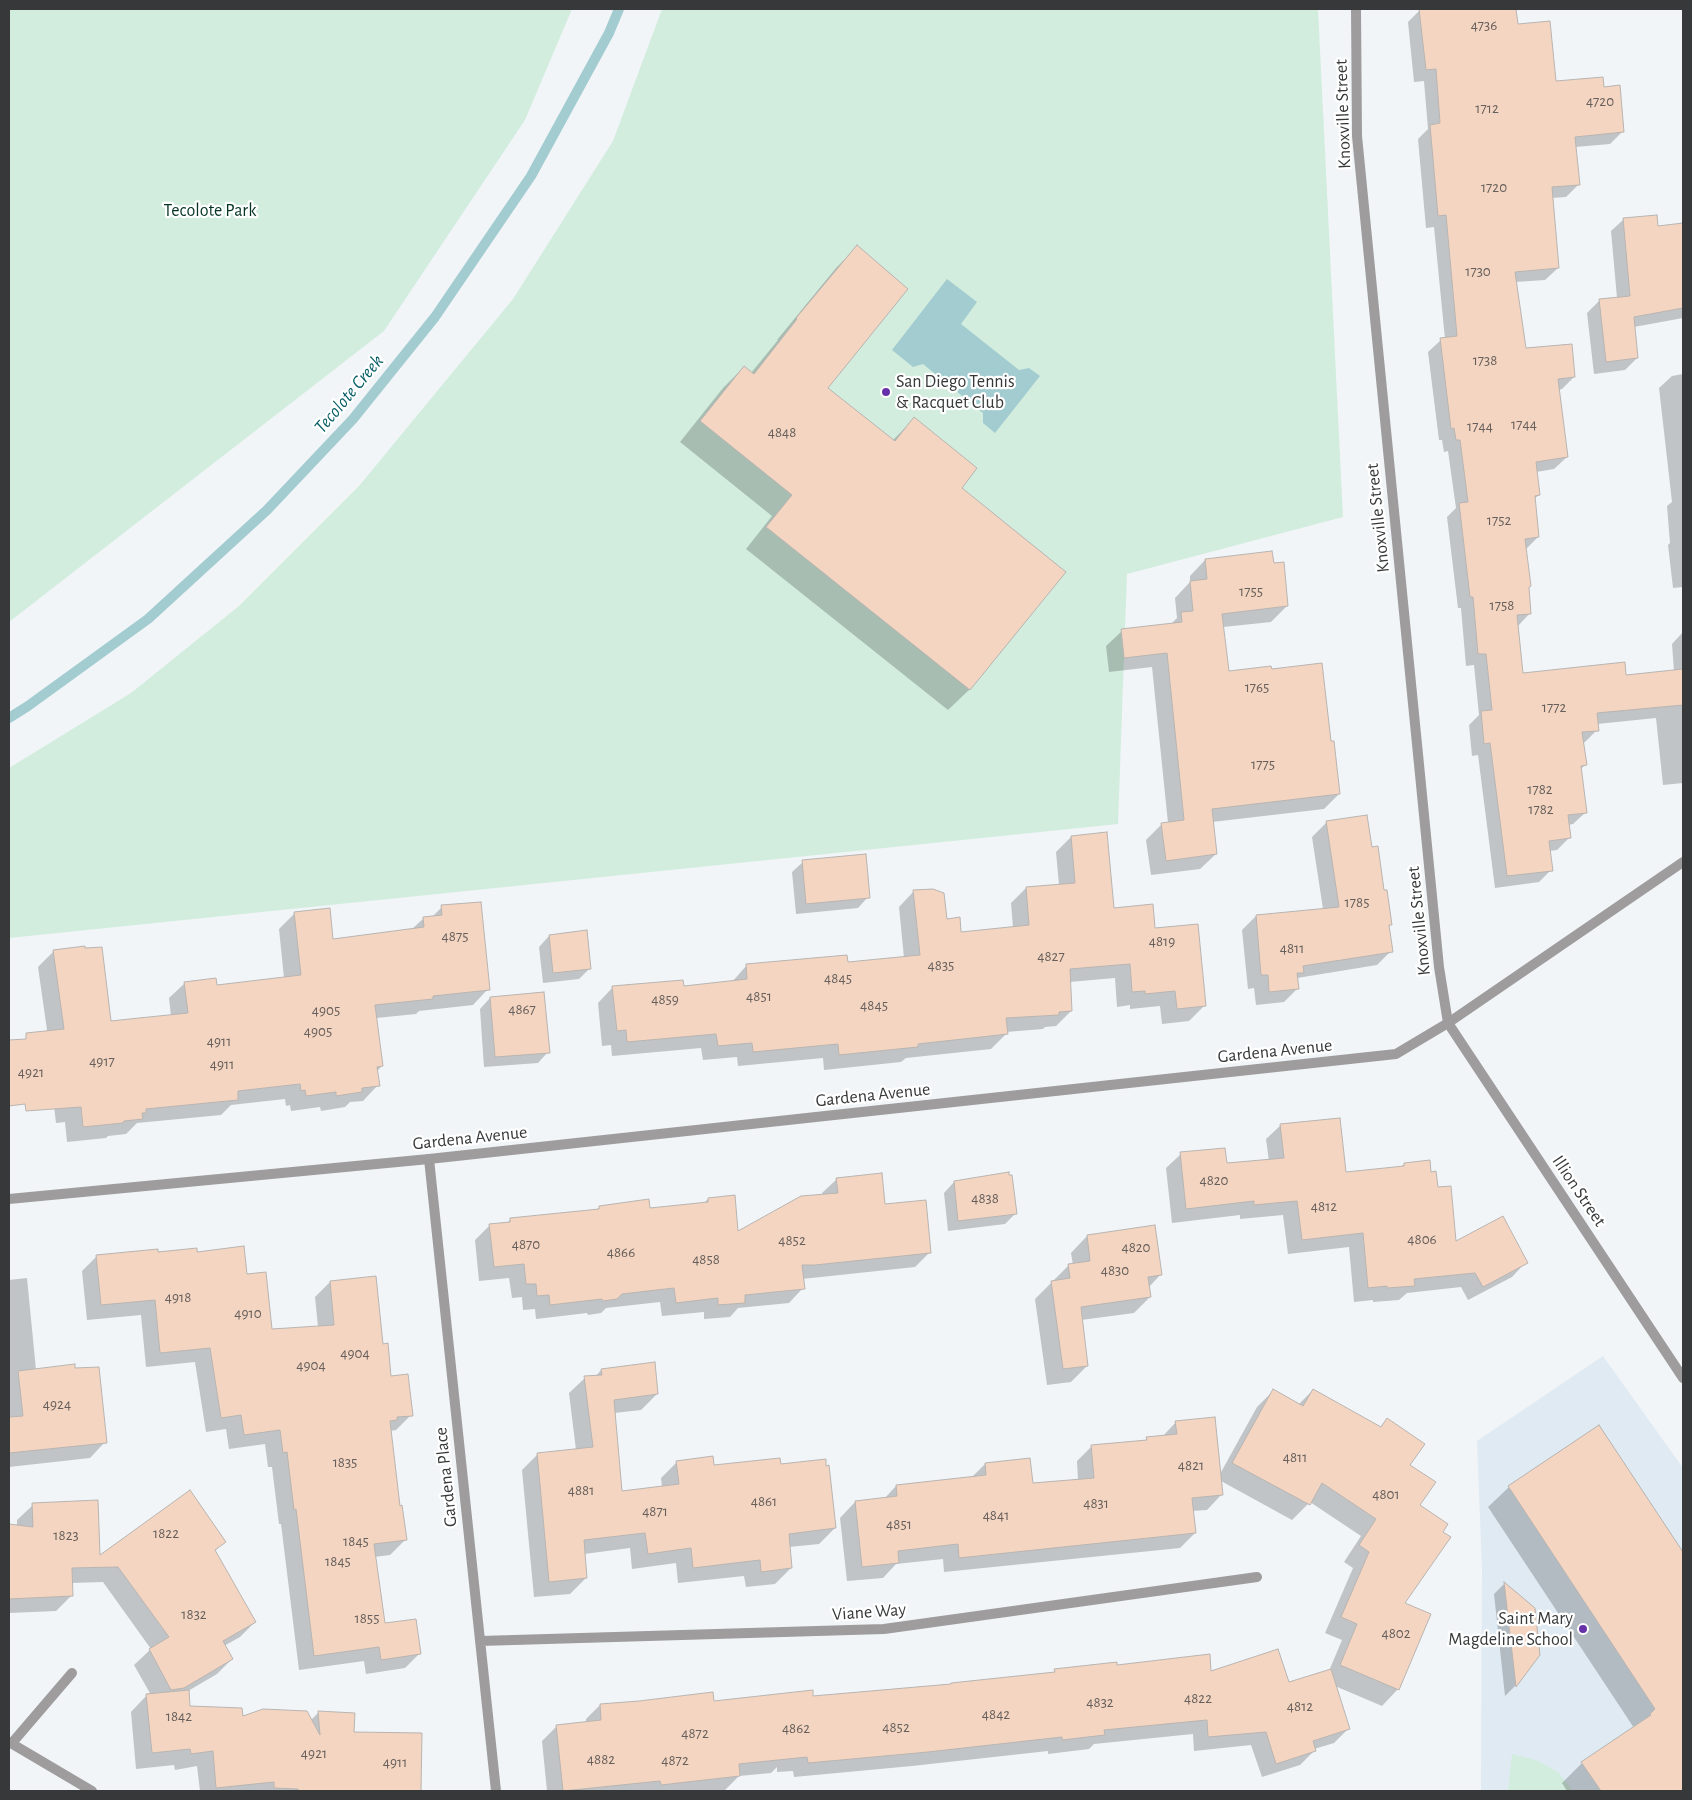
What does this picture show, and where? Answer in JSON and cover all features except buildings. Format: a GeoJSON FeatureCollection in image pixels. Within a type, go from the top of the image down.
{"type":"FeatureCollection","features":[{"type":"Feature","properties":{"kind":"street","name":"Knoxville Street"},"geometry":{"type":"LineString","coordinates":[[1356,9],[1357,136],[1439,967],[1448,1023]]}},
{"type":"Feature","properties":{"kind":"street","name":"Gardena Avenue"},"geometry":{"type":"LineString","coordinates":[[9,1199],[429,1159],[1396,1054],[1448,1023],[1683,862]]}},
{"type":"Feature","properties":{"kind":"street","name":"Illion Street"},"geometry":{"type":"LineString","coordinates":[[1448,1023],[1683,1378]]}},
{"type":"Feature","properties":{"kind":"street","name":"Gardena Place"},"geometry":{"type":"LineString","coordinates":[[429,1159],[496,1791]]}},
{"type":"Feature","properties":{"kind":"street","name":"Viane Way"},"geometry":{"type":"LineString","coordinates":[[480,1641],[884,1630],[1256,1577]]}},
{"type":"Feature","properties":{"kind":"street"},"geometry":{"type":"LineString","coordinates":[[72,1673],[10,1742],[92,1791]]}},
{"type":"Feature","properties":{"kind":"shaded area","name":"Saint Mary Magdeline School"},"geometry":{"type":"Polygon","coordinates":[[[1603,1356],[1683,1468],[1683,1791],[1481,1791],[1482,1569],[1477,1441],[1603,1356]]]}},
{"type":"Feature","properties":{"kind":"green space","name":"Tecolote Park"},"geometry":{"type":"Polygon","coordinates":[[[9,9],[572,9],[525,120],[384,331],[9,622],[9,9]]]}},
{"type":"Feature","properties":{"kind":"green space","name":"San Diego Tennis & Racquet Club"},"geometry":{"type":"Polygon","coordinates":[[[662,9],[1318,9],[1343,517],[1127,574],[1118,824],[9,938],[9,768],[131,693],[239,606],[359,486],[513,299],[613,141],[662,9]]]}},
{"type":"Feature","properties":{"kind":"green space"},"geometry":{"type":"Polygon","coordinates":[[[1512,1754],[1536,1760],[1558,1772],[1573,1791],[1508,1791],[1512,1754]]]}},
{"type":"Feature","properties":{"kind":"water"},"geometry":{"type":"Polygon","coordinates":[[[947,279],[977,302],[961,324],[1019,370],[1029,368],[1040,376],[995,433],[983,423],[983,413],[923,364],[913,367],[892,350],[947,279]]]}},
{"type":"Feature","properties":{"kind":"waterway","name":"Tecolote Creek"},"geometry":{"type":"LineString","coordinates":[[9,718],[148,619],[267,510],[353,419],[435,317],[531,176],[609,33],[619,9]]}},
{"type":"Feature","properties":{"kind":"place","name":"San Diego Tennis & Racquet Club"},"geometry":{"type":"Point","coordinates":[886,392]}},
{"type":"Feature","properties":{"kind":"place","name":"Saint Mary Magdeline School"},"geometry":{"type":"Point","coordinates":[1583,1629]}}]}
